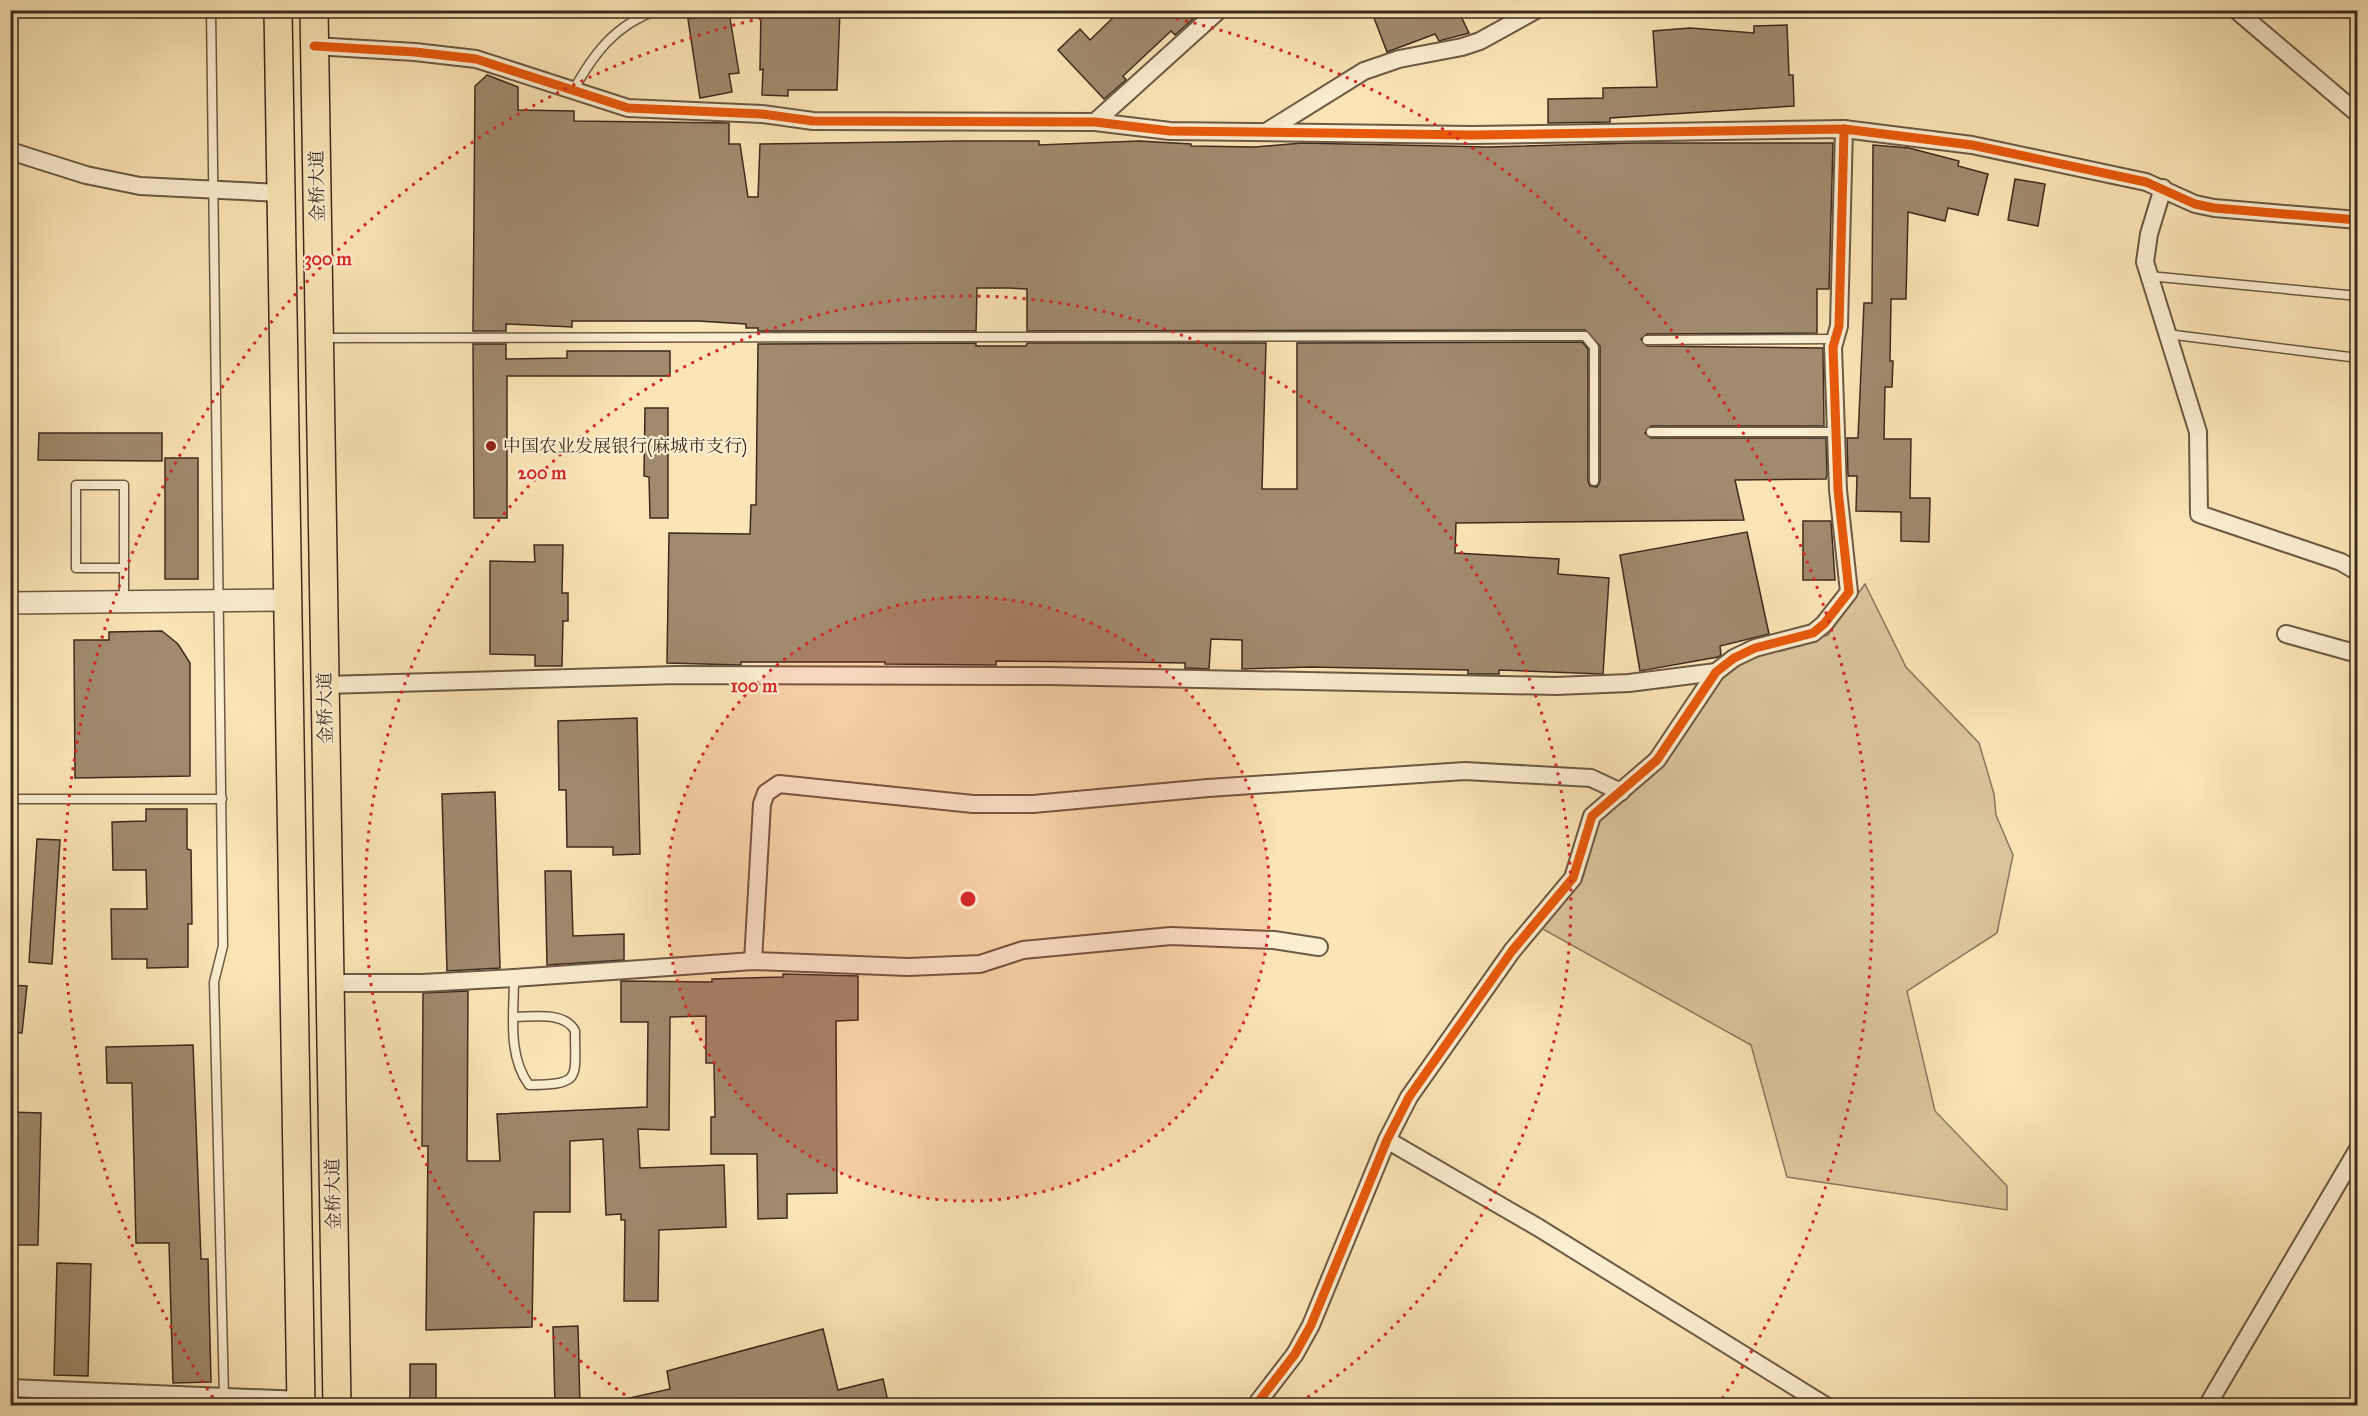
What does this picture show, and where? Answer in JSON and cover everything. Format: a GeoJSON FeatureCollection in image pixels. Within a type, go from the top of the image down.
{"type":"FeatureCollection","features":[{"type":"Feature","properties":{"kind":"highway","name":"金桥大道"},"geometry":{"type":"LineString","coordinates":[[278,10],[301,1403]]}},
{"type":"Feature","properties":{"kind":"highway","name":"金桥大道"},"geometry":{"type":"LineString","coordinates":[[314,10],[337,1406]]}},
{"type":"Feature","properties":{"kind":"street"},"geometry":{"type":"LineString","coordinates":[[1095,122],[1220,10]]}},
{"type":"Feature","properties":{"kind":"street"},"geometry":{"type":"LineString","coordinates":[[1266,132],[1364,71],[1400,59],[1462,47],[1480,41],[1536,10]]}},
{"type":"Feature","properties":{"kind":"street"},"geometry":{"type":"LineString","coordinates":[[2236,10],[2358,114]]}},
{"type":"Feature","properties":{"kind":"street"},"geometry":{"type":"LineString","coordinates":[[315,46],[415,52],[476,59],[628,108],[762,114],[813,121],[1095,122],[1170,131],[1472,135],[1844,129],[1972,145],[2146,182],[2194,204],[2214,208],[2358,220]]}},
{"type":"Feature","properties":{"kind":"street"},"geometry":{"type":"LineString","coordinates":[[1255,1406],[1294,1354],[1311,1325],[1387,1140],[1409,1097],[1512,951],[1573,878],[1592,816],[1657,760],[1716,672],[1734,658],[1755,648],[1813,633],[1824,624],[1849,592],[1838,490],[1833,347],[1839,326],[1844,129]]}},
{"type":"Feature","properties":{"kind":"street"},"geometry":{"type":"LineString","coordinates":[[10,151],[87,176],[140,186],[281,193]]}},
{"type":"Feature","properties":{"kind":"street"},"geometry":{"type":"LineString","coordinates":[[2163,188],[2149,234],[2145,262],[2198,432],[2199,514],[2341,562],[2358,572]]}},
{"type":"Feature","properties":{"kind":"street"},"geometry":{"type":"LineString","coordinates":[[10,603],[287,600]]}},
{"type":"Feature","properties":{"kind":"street"},"geometry":{"type":"LineString","coordinates":[[2286,634],[2358,654]]}},
{"type":"Feature","properties":{"kind":"street"},"geometry":{"type":"LineString","coordinates":[[325,684],[701,675],[1049,676],[1556,686],[1629,683],[1716,672]]}},
{"type":"Feature","properties":{"kind":"street"},"geometry":{"type":"LineString","coordinates":[[753,961],[762,804],[766,793],[779,784],[973,804],[1033,804],[1208,788],[1465,771],[1591,778],[1621,792]]}},
{"type":"Feature","properties":{"kind":"street"},"geometry":{"type":"LineString","coordinates":[[330,983],[422,983],[753,961],[908,967],[980,964],[1023,950],[1171,936],[1274,940],[1319,947]]}},
{"type":"Feature","properties":{"kind":"street"},"geometry":{"type":"LineString","coordinates":[[1387,1140],[1539,1228],[1826,1406]]}},
{"type":"Feature","properties":{"kind":"street"},"geometry":{"type":"LineString","coordinates":[[2207,1406],[2358,1149]]}},
{"type":"Feature","properties":{"kind":"street"},"geometry":{"type":"LineString","coordinates":[[10,1388],[224,1397],[301,1403]]}},
{"type":"Feature","properties":{"kind":"lane"},"geometry":{"type":"LineString","coordinates":[[212,10],[222,799],[222,946],[214,982],[224,1397]]}},
{"type":"Feature","properties":{"kind":"lane"},"geometry":{"type":"LineString","coordinates":[[573,91],[590,62],[609,37],[631,21],[657,10]]}},
{"type":"Feature","properties":{"kind":"lane"},"geometry":{"type":"LineString","coordinates":[[2149,276],[2358,296]]}},
{"type":"Feature","properties":{"kind":"lane"},"geometry":{"type":"LineString","coordinates":[[2167,334],[2358,358]]}},
{"type":"Feature","properties":{"kind":"lane"},"geometry":{"type":"LineString","coordinates":[[319,338],[1585,336],[1594,347],[1594,481]]}},
{"type":"Feature","properties":{"kind":"lane"},"geometry":{"type":"LineString","coordinates":[[1647,340],[1835,339]]}},
{"type":"Feature","properties":{"kind":"lane"},"geometry":{"type":"LineString","coordinates":[[1651,432],[1836,432]]}},
{"type":"Feature","properties":{"kind":"lane"},"geometry":{"type":"LineString","coordinates":[[124,568],[76,568],[76,485],[124,485],[124,568],[124,602]]}},
{"type":"Feature","properties":{"kind":"lane"},"geometry":{"type":"LineString","coordinates":[[10,799],[222,799]]}},
{"type":"Feature","properties":{"kind":"lane"},"geometry":{"type":"LineString","coordinates":[[514,978],[514,1017],[514,1057],[521,1073],[530,1085],[560,1084],[569,1081],[575,1072],[575,1031],[572,1026],[560,1018],[514,1017]]}},
{"type":"Feature","properties":{"kind":"shaded area"},"geometry":{"type":"Polygon","coordinates":[[[1865,584],[1906,667],[1979,743],[1994,794],[1996,815],[2013,855],[1997,933],[1907,991],[1935,1111],[2007,1186],[2007,1210],[1787,1177],[1751,1045],[1541,928],[1594,826],[1657,770],[1719,679],[1742,659],[1828,635],[1865,584]]]}},
{"type":"Feature","properties":{"kind":"building"},"geometry":{"type":"Polygon","coordinates":[[[761,10],[840,10],[837,90],[788,90],[788,96],[762,95],[761,10]]]}},
{"type":"Feature","properties":{"kind":"building"},"geometry":{"type":"Polygon","coordinates":[[[1121,10],[1203,10],[1175,35],[1171,31],[1123,76],[1126,80],[1104,99],[1058,50],[1080,29],[1090,40],[1121,10]]]}},
{"type":"Feature","properties":{"kind":"building"},"geometry":{"type":"Polygon","coordinates":[[[1371,10],[1458,10],[1469,33],[1439,41],[1435,34],[1387,52],[1371,10]]]}},
{"type":"Feature","properties":{"kind":"building"},"geometry":{"type":"Polygon","coordinates":[[[729,12],[739,73],[729,74],[732,92],[700,98],[688,19],[729,12]]]}},
{"type":"Feature","properties":{"kind":"building"},"geometry":{"type":"Polygon","coordinates":[[[1787,25],[1789,75],[1793,75],[1794,106],[1610,118],[1610,122],[1548,123],[1548,99],[1603,98],[1603,88],[1657,87],[1653,31],[1690,28],[1754,33],[1754,26],[1787,25]]]}},
{"type":"Feature","properties":{"kind":"building"},"geometry":{"type":"Polygon","coordinates":[[[487,75],[518,87],[518,110],[574,111],[574,121],[729,123],[729,144],[740,144],[748,197],[758,197],[760,144],[1039,141],[1039,145],[1139,141],[1191,144],[1191,146],[1255,147],[1302,143],[1488,147],[1633,143],[1833,143],[1829,289],[1817,289],[1817,333],[1647,334],[1641,339],[1647,346],[1823,348],[1824,426],[1651,426],[1645,433],[1651,438],[1826,438],[1826,479],[1735,480],[1744,520],[1456,523],[1455,553],[1559,559],[1558,574],[1609,578],[1603,674],[1499,670],[1499,674],[1468,674],[1468,670],[1310,667],[1242,669],[1242,640],[1211,639],[1209,669],[1185,668],[1185,663],[1125,662],[996,661],[996,665],[885,664],[885,662],[741,662],[741,665],[667,663],[669,533],[750,534],[751,505],[756,505],[758,344],[976,343],[976,346],[1026,346],[1027,343],[1266,343],[1262,489],[1297,489],[1297,343],[1582,342],[1588,349],[1588,481],[1590,486],[1597,487],[1600,481],[1600,346],[1585,330],[1027,331],[1027,289],[1009,288],[977,288],[976,331],[758,331],[758,328],[746,328],[746,324],[698,321],[572,321],[572,327],[506,324],[506,331],[473,331],[475,86],[487,75]]]}},
{"type":"Feature","properties":{"kind":"building"},"geometry":{"type":"Polygon","coordinates":[[[1873,145],[1909,148],[1959,161],[1958,166],[1988,174],[1978,215],[1948,208],[1945,221],[1908,212],[1906,299],[1891,299],[1892,387],[1885,387],[1884,439],[1911,439],[1910,498],[1930,498],[1929,542],[1901,541],[1901,512],[1856,511],[1857,476],[1848,476],[1847,438],[1858,438],[1864,303],[1872,303],[1873,145]]]}},
{"type":"Feature","properties":{"kind":"building"},"geometry":{"type":"Polygon","coordinates":[[[2015,179],[2045,184],[2038,226],[2008,220],[2015,179]]]}},
{"type":"Feature","properties":{"kind":"building"},"geometry":{"type":"Polygon","coordinates":[[[473,344],[506,344],[506,359],[567,358],[567,351],[670,351],[670,376],[507,376],[507,518],[474,518],[473,344]]]}},
{"type":"Feature","properties":{"kind":"building"},"geometry":{"type":"Polygon","coordinates":[[[645,408],[668,408],[668,518],[650,518],[649,477],[644,476],[645,408]]]}},
{"type":"Feature","properties":{"kind":"building"},"geometry":{"type":"Polygon","coordinates":[[[39,433],[162,433],[162,461],[38,460],[39,433]]]}},
{"type":"Feature","properties":{"kind":"building"},"geometry":{"type":"Polygon","coordinates":[[[165,458],[198,458],[198,579],[165,579],[165,458]]]}},
{"type":"Feature","properties":{"kind":"building"},"geometry":{"type":"Polygon","coordinates":[[[1803,521],[1831,521],[1835,580],[1803,580],[1803,521]]]}},
{"type":"Feature","properties":{"kind":"building"},"geometry":{"type":"Polygon","coordinates":[[[1747,532],[1769,634],[1720,646],[1721,655],[1718,657],[1640,671],[1620,555],[1747,532]]]}},
{"type":"Feature","properties":{"kind":"building"},"geometry":{"type":"Polygon","coordinates":[[[534,545],[563,545],[562,593],[568,593],[568,621],[563,621],[562,666],[535,666],[535,655],[490,654],[490,561],[535,562],[534,545]]]}},
{"type":"Feature","properties":{"kind":"building"},"geometry":{"type":"Polygon","coordinates":[[[162,631],[178,644],[190,663],[190,776],[75,778],[74,640],[109,640],[109,632],[162,631]]]}},
{"type":"Feature","properties":{"kind":"building"},"geometry":{"type":"Polygon","coordinates":[[[637,718],[640,854],[613,855],[613,847],[567,847],[566,790],[559,790],[558,721],[637,718]]]}},
{"type":"Feature","properties":{"kind":"building"},"geometry":{"type":"Polygon","coordinates":[[[495,792],[500,968],[447,971],[442,794],[495,792]]]}},
{"type":"Feature","properties":{"kind":"building"},"geometry":{"type":"Polygon","coordinates":[[[146,809],[187,809],[187,849],[191,850],[192,924],[188,924],[188,967],[147,968],[147,959],[112,959],[111,909],[147,909],[146,870],[113,870],[112,822],[146,821],[146,809]]]}},
{"type":"Feature","properties":{"kind":"building"},"geometry":{"type":"Polygon","coordinates":[[[37,839],[60,840],[52,964],[29,962],[37,839]]]}},
{"type":"Feature","properties":{"kind":"building"},"geometry":{"type":"Polygon","coordinates":[[[545,871],[571,871],[573,936],[624,934],[624,960],[547,965],[545,871]]]}},
{"type":"Feature","properties":{"kind":"building"},"geometry":{"type":"Polygon","coordinates":[[[783,974],[858,976],[858,1020],[836,1021],[837,1193],[787,1194],[787,1218],[758,1219],[757,1154],[711,1154],[711,1117],[715,1117],[714,1063],[706,1063],[706,1016],[670,1017],[669,1130],[638,1129],[640,1168],[724,1165],[726,1227],[659,1230],[658,1301],[624,1301],[625,1220],[621,1220],[621,1214],[606,1215],[603,1139],[570,1141],[570,1212],[534,1212],[532,1327],[426,1330],[428,1146],[422,1146],[423,993],[468,991],[467,1161],[500,1161],[497,1114],[647,1107],[648,1022],[621,1022],[621,981],[712,982],[712,979],[783,977],[783,974]]]}},
{"type":"Feature","properties":{"kind":"building"},"geometry":{"type":"Polygon","coordinates":[[[10,985],[27,986],[22,1033],[10,1032],[10,985]]]}},
{"type":"Feature","properties":{"kind":"building"},"geometry":{"type":"Polygon","coordinates":[[[193,1045],[201,1259],[208,1259],[211,1382],[173,1383],[169,1243],[136,1243],[132,1083],[107,1083],[106,1047],[193,1045]]]}},
{"type":"Feature","properties":{"kind":"building"},"geometry":{"type":"Polygon","coordinates":[[[10,1112],[41,1113],[38,1245],[10,1245],[10,1112]]]}},
{"type":"Feature","properties":{"kind":"building"},"geometry":{"type":"Polygon","coordinates":[[[57,1263],[91,1264],[88,1376],[54,1375],[57,1263]]]}},
{"type":"Feature","properties":{"kind":"building"},"geometry":{"type":"Polygon","coordinates":[[[578,1326],[580,1406],[555,1406],[553,1327],[578,1326]]]}},
{"type":"Feature","properties":{"kind":"building"},"geometry":{"type":"Polygon","coordinates":[[[823,1329],[838,1390],[883,1379],[889,1406],[626,1406],[625,1399],[670,1389],[667,1371],[823,1329]]]}},
{"type":"Feature","properties":{"kind":"building"},"geometry":{"type":"Polygon","coordinates":[[[410,1364],[436,1364],[436,1406],[410,1406],[410,1364]]]}},
{"type":"Feature","properties":{"kind":"cycle path"},"geometry":{"type":"LineString","coordinates":[[314,46],[415,52],[476,59],[628,108],[762,114],[813,121],[1095,122],[1170,131],[1472,135],[1844,129],[1972,145],[2146,182],[2195,204],[2214,208],[2358,220]]}},
{"type":"Feature","properties":{"kind":"cycle path"},"geometry":{"type":"LineString","coordinates":[[1255,1406],[1295,1354],[1311,1325],[1387,1140],[1409,1097],[1512,951],[1573,878],[1592,816],[1657,760],[1716,672],[1734,658],[1755,648],[1813,633],[1824,624],[1849,592],[1838,490],[1833,347],[1839,326],[1844,129]]}},
{"type":"Feature","properties":{"kind":"place","name":"中国农业发展银行(麻城市支行)"},"geometry":{"type":"Point","coordinates":[491,446]}}]}
